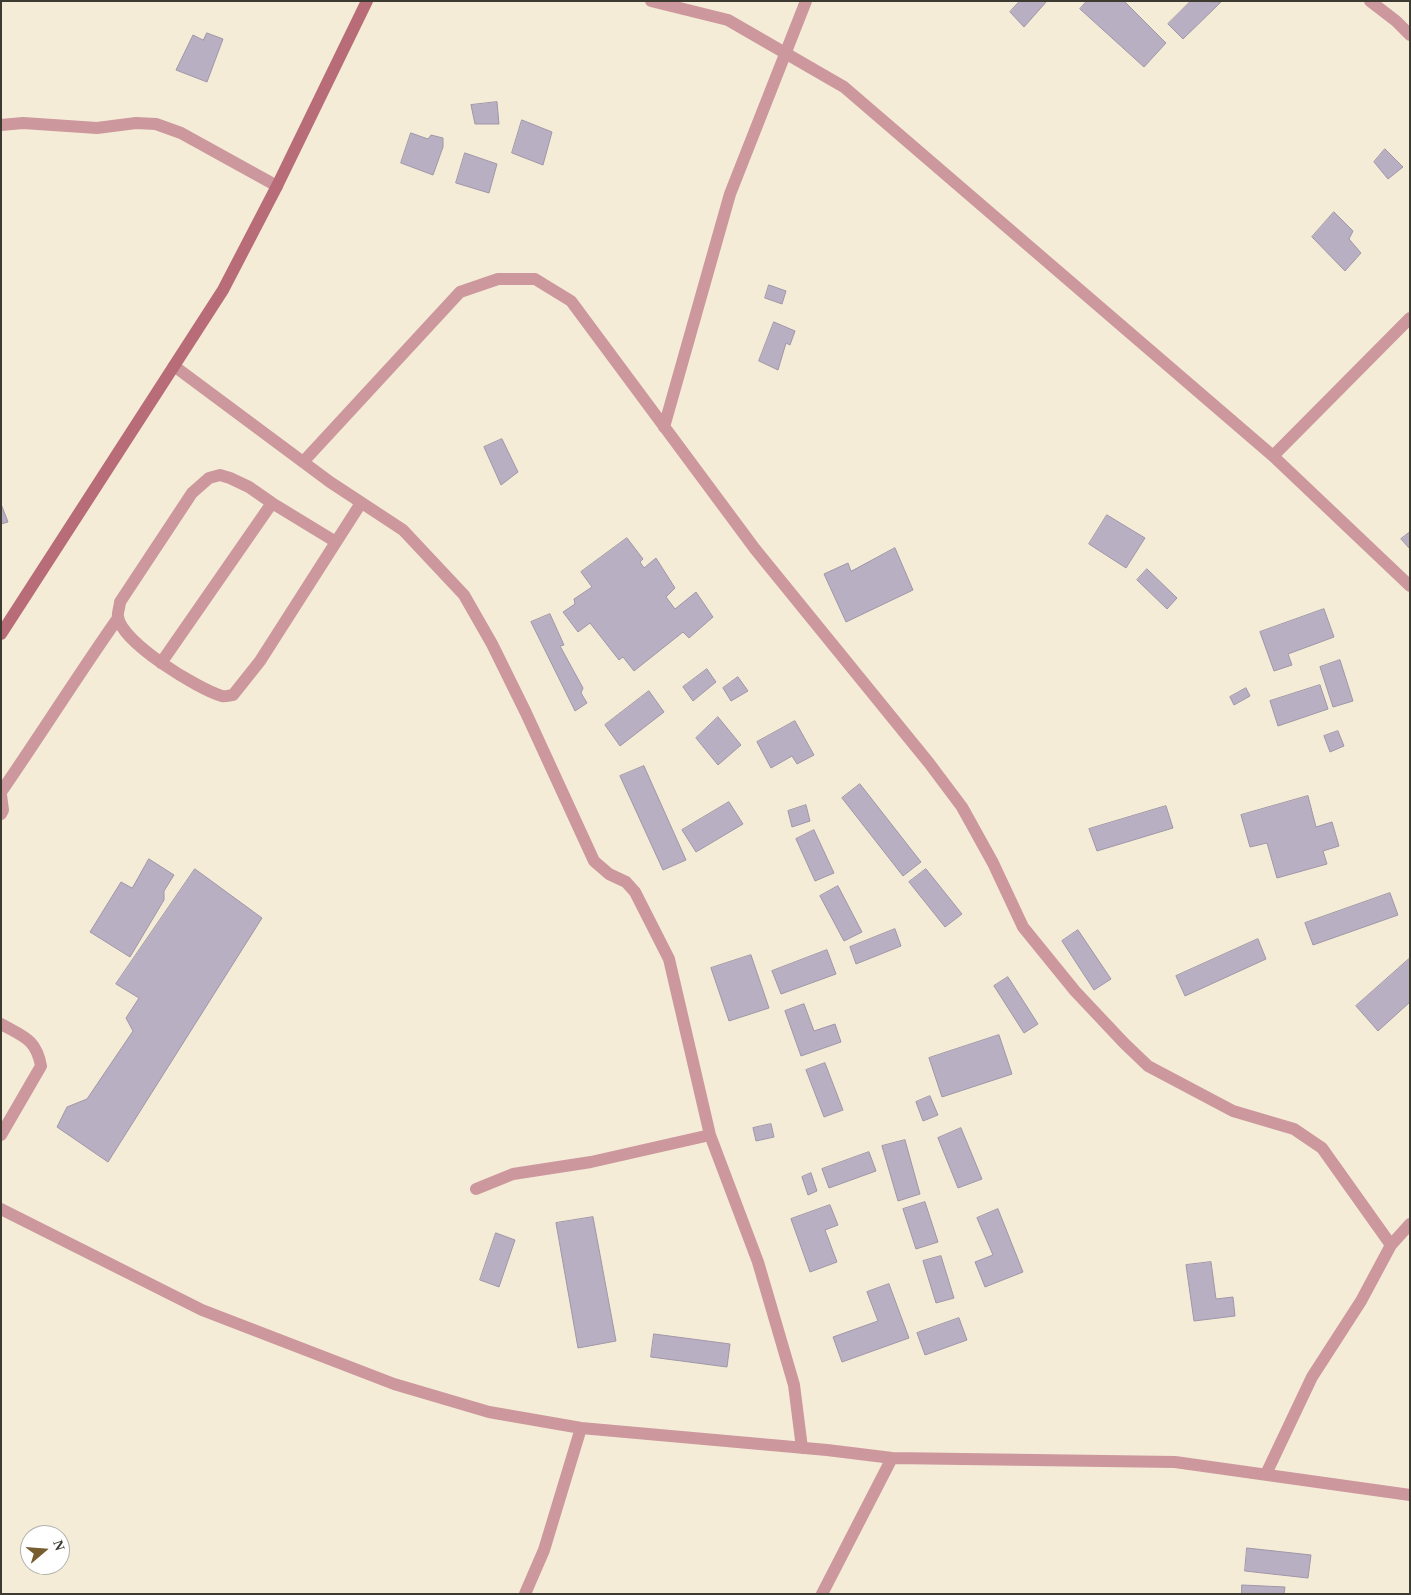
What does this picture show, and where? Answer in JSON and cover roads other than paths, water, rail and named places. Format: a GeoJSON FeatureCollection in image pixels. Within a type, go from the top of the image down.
{"type":"FeatureCollection","features":[{"type":"Feature","properties":{"kind":"street"},"geometry":{"type":"LineString","coordinates":[[1,634],[223,290],[277,186],[367,1]]}},
{"type":"Feature","properties":{"kind":"street"},"geometry":{"type":"LineString","coordinates":[[650,1],[728,20],[844,87],[1273,456],[1410,586]]}},
{"type":"Feature","properties":{"kind":"street"},"geometry":{"type":"LineString","coordinates":[[664,427],[730,194],[806,1]]}},
{"type":"Feature","properties":{"kind":"street"},"geometry":{"type":"LineString","coordinates":[[1370,1],[1396,21],[1410,36]]}},
{"type":"Feature","properties":{"kind":"street"},"geometry":{"type":"LineString","coordinates":[[1,125],[23,123],[97,128],[136,122],[156,124],[180,133],[277,186]]}},
{"type":"Feature","properties":{"kind":"street"},"geometry":{"type":"LineString","coordinates":[[303,462],[460,292],[498,279],[535,279],[571,301],[755,549],[929,763],[962,808],[993,863],[1023,927],[1075,991],[1148,1066],[1233,1111],[1294,1128],[1322,1148],[1391,1245]]}},
{"type":"Feature","properties":{"kind":"street"},"geometry":{"type":"LineString","coordinates":[[1273,456],[1410,318]]}},
{"type":"Feature","properties":{"kind":"street"},"geometry":{"type":"LineString","coordinates":[[174,366],[303,462],[403,530],[464,595],[492,644],[526,713],[594,861],[609,874],[626,882],[635,892],[668,959],[710,1135],[761,1272],[794,1385],[802,1448]]}},
{"type":"Feature","properties":{"kind":"street"},"geometry":{"type":"LineString","coordinates":[[1,814],[3,810],[1,793],[54,715],[78,674],[118,618],[120,602],[134,579],[192,493],[204,481],[220,475],[230,478],[336,542]]}},
{"type":"Feature","properties":{"kind":"street"},"geometry":{"type":"LineString","coordinates":[[118,618],[126,633],[137,645],[162,663],[195,684],[223,696],[234,695],[260,661],[361,502]]}},
{"type":"Feature","properties":{"kind":"street"},"geometry":{"type":"LineString","coordinates":[[162,663],[272,503]]}},
{"type":"Feature","properties":{"kind":"street"},"geometry":{"type":"LineString","coordinates":[[1,1024],[30,1041],[38,1053],[41,1066],[1,1135]]}},
{"type":"Feature","properties":{"kind":"street"},"geometry":{"type":"LineString","coordinates":[[476,1189],[513,1174],[592,1162],[710,1135]]}},
{"type":"Feature","properties":{"kind":"street"},"geometry":{"type":"LineString","coordinates":[[1,1209],[202,1310],[394,1384],[489,1412],[581,1428],[892,1458],[1175,1462],[1410,1495]]}},
{"type":"Feature","properties":{"kind":"street"},"geometry":{"type":"LineString","coordinates":[[1266,1474],[1312,1377],[1361,1301],[1391,1245],[1410,1224]]}},
{"type":"Feature","properties":{"kind":"street"},"geometry":{"type":"LineString","coordinates":[[525,1594],[544,1550],[581,1428]]}},
{"type":"Feature","properties":{"kind":"street"},"geometry":{"type":"LineString","coordinates":[[822,1594],[892,1458]]}}]}
